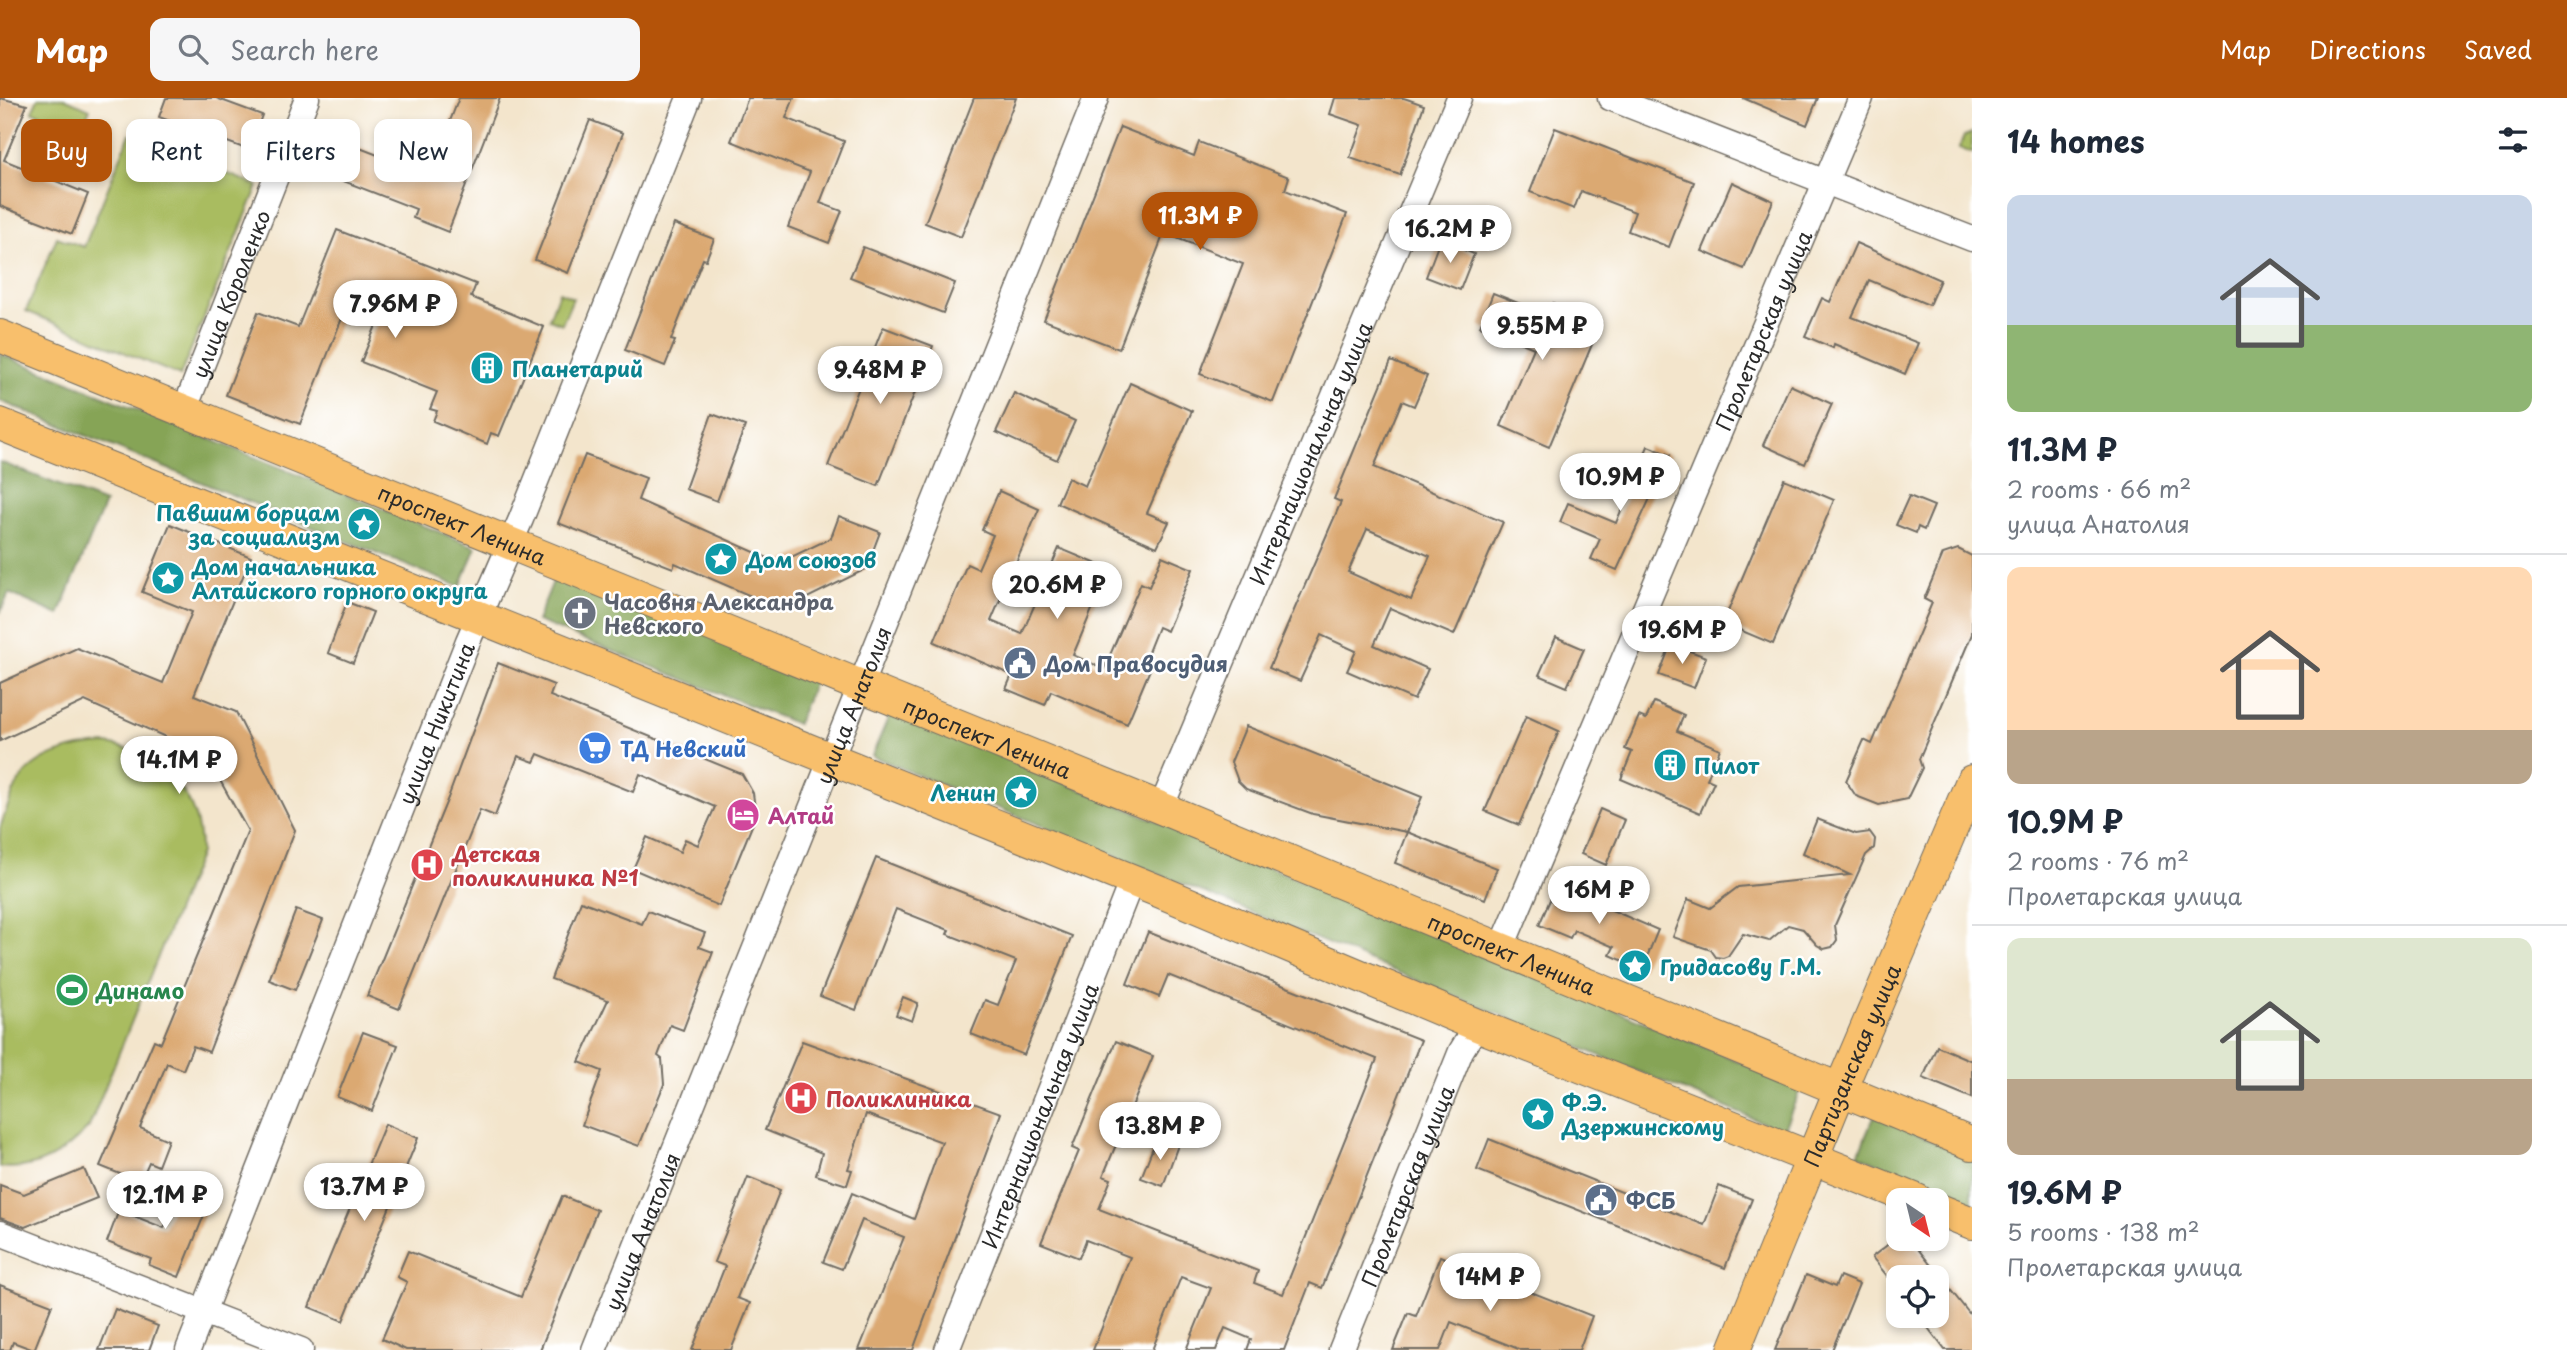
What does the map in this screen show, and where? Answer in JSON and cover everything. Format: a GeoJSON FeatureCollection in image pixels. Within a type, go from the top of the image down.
{"type":"FeatureCollection","features":[{"type":"Feature","properties":{"kind":"main road","name":"проспект Ленина"},"geometry":{"type":"LineString","coordinates":[[0,336],[1161,808],[1972,1144]]}},
{"type":"Feature","properties":{"kind":"main road"},"geometry":{"type":"LineString","coordinates":[[0,424],[478,616],[826,772],[1132,880],[1477,1025],[1888,1188]]}},
{"type":"Feature","properties":{"kind":"main road","name":"Партизанская улица"},"geometry":{"type":"LineString","coordinates":[[1734,1350],[1840,1090],[1972,781]]}},
{"type":"Feature","properties":{"kind":"main road"},"geometry":{"type":"LineString","coordinates":[[1950,1214],[1972,1223]]}},
{"type":"Feature","properties":{"kind":"street","name":"улица Короленко"},"geometry":{"type":"LineString","coordinates":[[184,411],[306,98]]}},
{"type":"Feature","properties":{"kind":"street","name":"улица Никитина"},"geometry":{"type":"LineString","coordinates":[[188,1350],[478,616],[510,545],[689,98]]}},
{"type":"Feature","properties":{"kind":"street","name":"улица Анатолия"},"geometry":{"type":"LineString","coordinates":[[594,1350],[711,1061],[734,993],[861,687],[1096,98]]}},
{"type":"Feature","properties":{"kind":"street","name":"Интернациональная улица"},"geometry":{"type":"LineString","coordinates":[[1161,808],[1459,98]]}},
{"type":"Feature","properties":{"kind":"street"},"geometry":{"type":"LineString","coordinates":[[1610,98],[1972,239]]}},
{"type":"Feature","properties":{"kind":"street","name":"Пролетарская улица"},"geometry":{"type":"LineString","coordinates":[[1501,949],[1861,98]]}},
{"type":"Feature","properties":{"kind":"street","name":"Интернациональная улица"},"geometry":{"type":"LineString","coordinates":[[947,1350],[1132,880]]}},
{"type":"Feature","properties":{"kind":"street","name":"Пролетарская улица"},"geometry":{"type":"LineString","coordinates":[[1341,1350],[1461,1051],[1477,1025]]}},
{"type":"Feature","properties":{"kind":"street"},"geometry":{"type":"LineString","coordinates":[[0,1233],[301,1350]]}},
{"type":"Feature","properties":{"kind":"green space"},"geometry":{"type":"Polygon","coordinates":[[[38,98],[64,98],[90,109],[85,119],[51,119],[32,111],[38,98]]]}},
{"type":"Feature","properties":{"kind":"green space"},"geometry":{"type":"Polygon","coordinates":[[[1972,133],[1972,153],[1959,148],[1964,136],[1972,133]]]}},
{"type":"Feature","properties":{"kind":"green space"},"geometry":{"type":"Polygon","coordinates":[[[126,144],[126,182],[227,182],[227,173],[241,179],[241,182],[258,186],[180,376],[26,311],[57,237],[84,247],[126,144]]]}},
{"type":"Feature","properties":{"kind":"green space"},"geometry":{"type":"Polygon","coordinates":[[[559,292],[573,298],[562,324],[549,319],[559,292]]]}},
{"type":"Feature","properties":{"kind":"green space"},"geometry":{"type":"Polygon","coordinates":[[[0,354],[476,547],[460,587],[0,401],[0,354]]]}},
{"type":"Feature","properties":{"kind":"green space"},"geometry":{"type":"Polygon","coordinates":[[[0,462],[105,503],[59,615],[9,593],[0,613],[0,462]]]}},
{"type":"Feature","properties":{"kind":"green space"},"geometry":{"type":"Polygon","coordinates":[[[556,574],[816,677],[797,724],[537,621],[556,574]]]}},
{"type":"Feature","properties":{"kind":"green space"},"geometry":{"type":"Polygon","coordinates":[[[891,711],[1801,1087],[1783,1131],[872,756],[891,711]]]}},
{"type":"Feature","properties":{"kind":"green space","name":"Динамо"},"geometry":{"type":"Polygon","coordinates":[[[107,744],[146,757],[175,781],[194,814],[200,853],[89,1127],[70,1145],[49,1159],[26,1167],[0,1167],[0,828],[16,787],[32,767],[68,750],[107,744]]]}},
{"type":"Feature","properties":{"kind":"green space"},"geometry":{"type":"Polygon","coordinates":[[[1874,1116],[1972,1157],[1972,1203],[1950,1194],[1950,1188],[1936,1188],[1858,1155],[1874,1116]]]}},
{"type":"Feature","properties":{"kind":"building"},"geometry":{"type":"Polygon","coordinates":[[[0,98],[27,105],[4,160],[21,167],[21,182],[58,182],[88,194],[72,234],[0,206],[0,98]]]}},
{"type":"Feature","properties":{"kind":"building"},"geometry":{"type":"Polygon","coordinates":[[[166,98],[216,98],[262,115],[261,119],[241,119],[241,147],[227,142],[227,119],[159,117],[166,98]]]}},
{"type":"Feature","properties":{"kind":"building"},"geometry":{"type":"Polygon","coordinates":[[[459,98],[500,98],[472,170],[472,119],[451,119],[459,98]]]}},
{"type":"Feature","properties":{"kind":"building"},"geometry":{"type":"Polygon","coordinates":[[[748,98],[794,98],[786,118],[844,141],[820,203],[842,211],[829,243],[788,227],[810,172],[731,141],[748,98]]]}},
{"type":"Feature","properties":{"kind":"building"},"geometry":{"type":"Polygon","coordinates":[[[974,98],[1016,98],[961,237],[925,223],[974,98]]]}},
{"type":"Feature","properties":{"kind":"building"},"geometry":{"type":"Polygon","coordinates":[[[1335,98],[1404,98],[1424,105],[1400,175],[1350,158],[1362,125],[1330,114],[1335,98]]]}},
{"type":"Feature","properties":{"kind":"building"},"geometry":{"type":"Polygon","coordinates":[[[1743,98],[1818,98],[1807,125],[1743,98]]]}},
{"type":"Feature","properties":{"kind":"building"},"geometry":{"type":"Polygon","coordinates":[[[590,120],[623,133],[568,273],[535,260],[590,120]]]}},
{"type":"Feature","properties":{"kind":"building"},"geometry":{"type":"Polygon","coordinates":[[[1120,127],[1194,156],[1199,142],[1289,177],[1285,190],[1347,214],[1273,402],[1200,374],[1243,264],[1164,233],[1119,349],[1044,320],[1120,127]]]}},
{"type":"Feature","properties":{"kind":"building"},"geometry":{"type":"Polygon","coordinates":[[[1555,128],[1694,182],[1669,247],[1628,231],[1635,212],[1581,191],[1574,209],[1530,192],[1555,128]]]}},
{"type":"Feature","properties":{"kind":"building"},"geometry":{"type":"Polygon","coordinates":[[[360,148],[374,154],[374,182],[467,182],[448,232],[413,218],[416,209],[346,182],[360,182],[360,148]]]}},
{"type":"Feature","properties":{"kind":"building"},"geometry":{"type":"Polygon","coordinates":[[[1732,182],[1773,201],[1744,269],[1702,251],[1732,182]]]}},
{"type":"Feature","properties":{"kind":"building"},"geometry":{"type":"Polygon","coordinates":[[[674,224],[714,239],[706,260],[703,259],[671,340],[675,341],[665,366],[625,350],[674,224]]]}},
{"type":"Feature","properties":{"kind":"building"},"geometry":{"type":"Polygon","coordinates":[[[337,230],[476,284],[471,297],[544,327],[499,436],[491,433],[487,444],[433,421],[437,411],[430,409],[437,392],[361,362],[382,311],[350,298],[300,424],[226,395],[258,312],[298,327],[337,230]]]}},
{"type":"Feature","properties":{"kind":"building"},"geometry":{"type":"Polygon","coordinates":[[[1440,240],[1474,254],[1460,290],[1426,277],[1440,240]]]}},
{"type":"Feature","properties":{"kind":"building"},"geometry":{"type":"Polygon","coordinates":[[[1856,243],[1940,280],[1929,305],[1869,280],[1852,317],[1918,343],[1905,374],[1834,344],[1833,348],[1805,336],[1822,298],[1830,302],[1856,243]]]}},
{"type":"Feature","properties":{"kind":"building"},"geometry":{"type":"Polygon","coordinates":[[[863,247],[955,283],[943,313],[850,277],[863,247]]]}},
{"type":"Feature","properties":{"kind":"building"},"geometry":{"type":"Polygon","coordinates":[[[1493,293],[1548,315],[1553,303],[1601,323],[1549,447],[1501,426],[1534,348],[1480,326],[1493,293]]]}},
{"type":"Feature","properties":{"kind":"building"},"geometry":{"type":"Polygon","coordinates":[[[883,327],[933,346],[878,486],[828,466],[883,327]]]}},
{"type":"Feature","properties":{"kind":"building"},"geometry":{"type":"Polygon","coordinates":[[[1391,361],[1427,376],[1414,406],[1402,401],[1374,467],[1503,522],[1454,635],[1390,608],[1374,645],[1428,669],[1414,700],[1347,671],[1356,651],[1321,635],[1300,681],[1269,668],[1341,502],[1334,499],[1391,361]],[[1367,529],[1348,572],[1411,600],[1430,556],[1367,529]]]}},
{"type":"Feature","properties":{"kind":"building"},"geometry":{"type":"Polygon","coordinates":[[[1130,383],[1192,411],[1147,513],[1169,522],[1157,547],[1057,503],[1068,478],[1085,486],[1130,383]]]}},
{"type":"Feature","properties":{"kind":"building"},"geometry":{"type":"Polygon","coordinates":[[[1790,385],[1832,404],[1805,464],[1763,445],[1790,385]]]}},
{"type":"Feature","properties":{"kind":"building"},"geometry":{"type":"Polygon","coordinates":[[[1014,393],[1075,421],[1057,460],[996,432],[1014,393]]]}},
{"type":"Feature","properties":{"kind":"building"},"geometry":{"type":"Polygon","coordinates":[[[712,414],[745,426],[717,501],[685,489],[712,414]]]}},
{"type":"Feature","properties":{"kind":"building"},"geometry":{"type":"Polygon","coordinates":[[[1648,446],[1670,455],[1617,570],[1591,559],[1600,539],[1560,522],[1568,503],[1616,523],[1648,446]]]}},
{"type":"Feature","properties":{"kind":"building"},"geometry":{"type":"Polygon","coordinates":[[[585,455],[646,478],[638,500],[779,563],[831,538],[839,516],[880,532],[866,569],[783,610],[675,563],[673,568],[558,523],[585,455]]]}},
{"type":"Feature","properties":{"kind":"building"},"geometry":{"type":"Polygon","coordinates":[[[1784,479],[1834,500],[1773,644],[1723,623],[1784,479]]]}},
{"type":"Feature","properties":{"kind":"building"},"geometry":{"type":"Polygon","coordinates":[[[999,491],[1039,509],[991,621],[1022,634],[1059,548],[1109,569],[1073,655],[1104,669],[1141,583],[1149,587],[1162,556],[1193,569],[1167,631],[1158,627],[1146,657],[1154,660],[1127,724],[1051,691],[1045,705],[1006,689],[1012,675],[934,642],[967,564],[978,569],[993,535],[982,530],[999,491]]]}},
{"type":"Feature","properties":{"kind":"building"},"geometry":{"type":"Polygon","coordinates":[[[1909,496],[1934,506],[1924,530],[1918,527],[1916,533],[1896,525],[1909,496]]]}},
{"type":"Feature","properties":{"kind":"building"},"geometry":{"type":"Polygon","coordinates":[[[170,524],[251,557],[194,695],[236,712],[295,830],[209,1052],[193,1046],[183,1070],[167,1063],[140,1128],[168,1140],[158,1166],[149,1162],[140,1182],[100,1166],[154,1040],[161,1043],[248,831],[206,755],[85,701],[0,741],[0,683],[77,648],[163,683],[192,612],[142,592],[170,524]]]}},
{"type":"Feature","properties":{"kind":"building"},"geometry":{"type":"Polygon","coordinates":[[[1958,549],[1972,556],[1972,634],[1919,759],[1922,768],[1907,799],[1879,805],[1856,796],[1846,781],[1864,740],[1872,744],[1932,603],[1924,599],[1943,554],[1958,549]]]}},
{"type":"Feature","properties":{"kind":"building"},"geometry":{"type":"Polygon","coordinates":[[[347,602],[373,612],[353,663],[328,653],[347,602]]]}},
{"type":"Feature","properties":{"kind":"building"},"geometry":{"type":"Polygon","coordinates":[[[1556,637],[1584,649],[1567,687],[1539,675],[1556,637]]]}},
{"type":"Feature","properties":{"kind":"building"},"geometry":{"type":"Polygon","coordinates":[[[1671,644],[1706,657],[1694,688],[1659,675],[1671,644]]]}},
{"type":"Feature","properties":{"kind":"building"},"geometry":{"type":"Polygon","coordinates":[[[498,663],[554,685],[550,696],[742,774],[753,793],[756,816],[719,906],[633,869],[647,837],[680,852],[685,839],[698,845],[715,807],[640,774],[633,792],[538,754],[534,762],[518,756],[495,816],[480,810],[399,1009],[367,996],[448,798],[498,663]]]}},
{"type":"Feature","properties":{"kind":"building","name":"Пилот"},"geometry":{"type":"Polygon","coordinates":[[[1654,702],[1684,715],[1677,731],[1720,749],[1707,779],[1714,782],[1700,813],[1621,779],[1632,752],[1625,749],[1639,716],[1646,719],[1654,702]]]}},
{"type":"Feature","properties":{"kind":"building"},"geometry":{"type":"Polygon","coordinates":[[[1526,716],[1559,731],[1519,825],[1485,811],[1526,716]]]}},
{"type":"Feature","properties":{"kind":"building"},"geometry":{"type":"Polygon","coordinates":[[[1246,726],[1422,797],[1407,832],[1313,814],[1246,789],[1238,781],[1231,762],[1246,726]]]}},
{"type":"Feature","properties":{"kind":"building"},"geometry":{"type":"Polygon","coordinates":[[[1600,809],[1625,820],[1606,865],[1581,854],[1600,809]]]}},
{"type":"Feature","properties":{"kind":"building"},"geometry":{"type":"Polygon","coordinates":[[[1817,819],[1856,834],[1870,832],[1875,839],[1874,848],[1866,855],[1835,925],[1837,940],[1832,947],[1824,949],[1803,929],[1788,925],[1769,941],[1743,934],[1728,956],[1723,958],[1716,957],[1711,950],[1673,937],[1688,899],[1710,908],[1738,887],[1850,875],[1803,853],[1817,819]]]}},
{"type":"Feature","properties":{"kind":"building"},"geometry":{"type":"Polygon","coordinates":[[[1407,832],[1497,868],[1485,899],[1395,863],[1407,832]]]}},
{"type":"Feature","properties":{"kind":"building"},"geometry":{"type":"Polygon","coordinates":[[[876,858],[1072,936],[1024,1055],[971,1034],[985,1000],[998,1005],[1016,961],[947,934],[949,930],[896,909],[856,1010],[820,996],[876,858]]]}},
{"type":"Feature","properties":{"kind":"building"},"geometry":{"type":"Polygon","coordinates":[[[1556,886],[1658,930],[1642,969],[1610,955],[1614,947],[1574,930],[1570,938],[1539,925],[1556,886]]]}},
{"type":"Feature","properties":{"kind":"building"},"geometry":{"type":"Polygon","coordinates":[[[581,901],[642,924],[648,911],[705,933],[699,947],[713,952],[683,1030],[670,1025],[658,1056],[662,1059],[664,1084],[639,1146],[582,1125],[602,1071],[579,1062],[608,1000],[551,979],[581,901]]]}},
{"type":"Feature","properties":{"kind":"building"},"geometry":{"type":"Polygon","coordinates":[[[296,910],[323,920],[295,990],[269,980],[296,910]]]}},
{"type":"Feature","properties":{"kind":"building"},"geometry":{"type":"Polygon","coordinates":[[[1148,932],[1421,1040],[1322,1288],[1310,1283],[1284,1350],[1247,1350],[1251,1339],[1225,1328],[1216,1350],[1186,1350],[1211,1288],[1181,1277],[1152,1350],[1093,1350],[1130,1257],[1086,1240],[1079,1258],[1041,1243],[1079,1151],[1072,1148],[1116,1041],[1153,1056],[1103,1176],[1111,1179],[1099,1209],[1258,1271],[1254,1283],[1283,1294],[1377,1059],[1168,975],[1159,997],[1127,984],[1148,932]]]}},
{"type":"Feature","properties":{"kind":"building"},"geometry":{"type":"Polygon","coordinates":[[[903,997],[918,1003],[912,1021],[896,1015],[903,997]]]}},
{"type":"Feature","properties":{"kind":"building"},"geometry":{"type":"Polygon","coordinates":[[[363,1032],[398,1045],[372,1111],[337,1097],[363,1032]]]}},
{"type":"Feature","properties":{"kind":"building"},"geometry":{"type":"Polygon","coordinates":[[[802,1041],[1001,1113],[913,1350],[859,1350],[904,1237],[862,1220],[842,1269],[823,1262],[852,1193],[914,1219],[942,1142],[866,1114],[848,1169],[852,1170],[847,1185],[816,1175],[822,1153],[765,1130],[802,1041]]]}},
{"type":"Feature","properties":{"kind":"building"},"geometry":{"type":"Polygon","coordinates":[[[1937,1046],[1972,1061],[1972,1098],[1923,1078],[1937,1046]]]}},
{"type":"Feature","properties":{"kind":"building"},"geometry":{"type":"Polygon","coordinates":[[[385,1124],[418,1138],[343,1321],[309,1307],[385,1124]]]}},
{"type":"Feature","properties":{"kind":"building"},"geometry":{"type":"Polygon","coordinates":[[[1157,1137],[1178,1145],[1163,1186],[1141,1178],[1157,1137]]]}},
{"type":"Feature","properties":{"kind":"building","name":"ФСБ"},"geometry":{"type":"Polygon","coordinates":[[[1489,1139],[1704,1225],[1719,1186],[1752,1199],[1725,1268],[1477,1170],[1489,1139]]]}},
{"type":"Feature","properties":{"kind":"building"},"geometry":{"type":"Polygon","coordinates":[[[84,1169],[97,1198],[25,1227],[0,1218],[0,1185],[24,1194],[84,1169]]]}},
{"type":"Feature","properties":{"kind":"building"},"geometry":{"type":"Polygon","coordinates":[[[748,1177],[780,1190],[737,1298],[750,1303],[731,1350],[692,1350],[725,1266],[714,1262],[748,1177]]]}},
{"type":"Feature","properties":{"kind":"building"},"geometry":{"type":"Polygon","coordinates":[[[183,1180],[213,1193],[179,1277],[149,1265],[151,1259],[107,1242],[119,1210],[164,1228],[183,1180]]]}},
{"type":"Feature","properties":{"kind":"building"},"geometry":{"type":"Polygon","coordinates":[[[562,1196],[597,1210],[540,1350],[406,1350],[382,1339],[407,1282],[397,1277],[408,1251],[521,1297],[562,1196]]]}},
{"type":"Feature","properties":{"kind":"building"},"geometry":{"type":"Polygon","coordinates":[[[1886,1246],[1886,1251],[1920,1251],[1931,1265],[1886,1265],[1886,1275],[1872,1257],[1886,1246]]]}},
{"type":"Feature","properties":{"kind":"building"},"geometry":{"type":"Polygon","coordinates":[[[1440,1256],[1592,1316],[1579,1350],[1521,1350],[1451,1322],[1440,1350],[1393,1350],[1408,1313],[1416,1316],[1440,1256]]]}},
{"type":"Feature","properties":{"kind":"building"},"geometry":{"type":"Polygon","coordinates":[[[1806,1275],[1835,1287],[1840,1276],[1859,1284],[1832,1350],[1775,1350],[1806,1275]]]}},
{"type":"Feature","properties":{"kind":"building"},"geometry":{"type":"Polygon","coordinates":[[[0,1285],[52,1305],[34,1350],[13,1342],[10,1350],[0,1350],[0,1285]]]}},
{"type":"Feature","properties":{"kind":"building"},"geometry":{"type":"Polygon","coordinates":[[[1949,1288],[1972,1317],[1972,1350],[1945,1350],[1928,1328],[1949,1328],[1949,1288]]]}},
{"type":"Feature","properties":{"kind":"building"},"geometry":{"type":"Polygon","coordinates":[[[115,1309],[158,1326],[149,1350],[99,1350],[115,1309]]]}},
{"type":"Feature","properties":{"kind":"place","name":"Планетарий"},"geometry":{"type":"Point","coordinates":[487,368]}},
{"type":"Feature","properties":{"kind":"place","name":"Павшим борцам за социализм"},"geometry":{"type":"Point","coordinates":[364,524]}},
{"type":"Feature","properties":{"kind":"place","name":"Дом союзов"},"geometry":{"type":"Point","coordinates":[721,559]}},
{"type":"Feature","properties":{"kind":"place","name":"Дом начальника Алтайского горного округа"},"geometry":{"type":"Point","coordinates":[168,578]}},
{"type":"Feature","properties":{"kind":"place","name":"Часовня Александра Невского"},"geometry":{"type":"Point","coordinates":[580,613]}},
{"type":"Feature","properties":{"kind":"place","name":"Дом Правосудия"},"geometry":{"type":"Point","coordinates":[1020,663]}},
{"type":"Feature","properties":{"kind":"place","name":"ТД Невский"},"geometry":{"type":"Point","coordinates":[595,748]}},
{"type":"Feature","properties":{"kind":"place","name":"Пилот"},"geometry":{"type":"Point","coordinates":[1670,765]}},
{"type":"Feature","properties":{"kind":"place","name":"Ленин"},"geometry":{"type":"Point","coordinates":[1021,792]}},
{"type":"Feature","properties":{"kind":"place","name":"Алтай"},"geometry":{"type":"Point","coordinates":[743,815]}},
{"type":"Feature","properties":{"kind":"place","name":"Детская поликлиника №1"},"geometry":{"type":"Point","coordinates":[427,865]}},
{"type":"Feature","properties":{"kind":"place","name":"Гридасову Г.М."},"geometry":{"type":"Point","coordinates":[1635,966]}},
{"type":"Feature","properties":{"kind":"place","name":"Динамо"},"geometry":{"type":"Point","coordinates":[72,990]}},
{"type":"Feature","properties":{"kind":"place","name":"Поликлиника"},"geometry":{"type":"Point","coordinates":[801,1098]}},
{"type":"Feature","properties":{"kind":"place","name":"Ф.Э. Дзержинскому"},"geometry":{"type":"Point","coordinates":[1538,1114]}},
{"type":"Feature","properties":{"kind":"place","name":"ФСБ"},"geometry":{"type":"Point","coordinates":[1601,1200]}}]}
